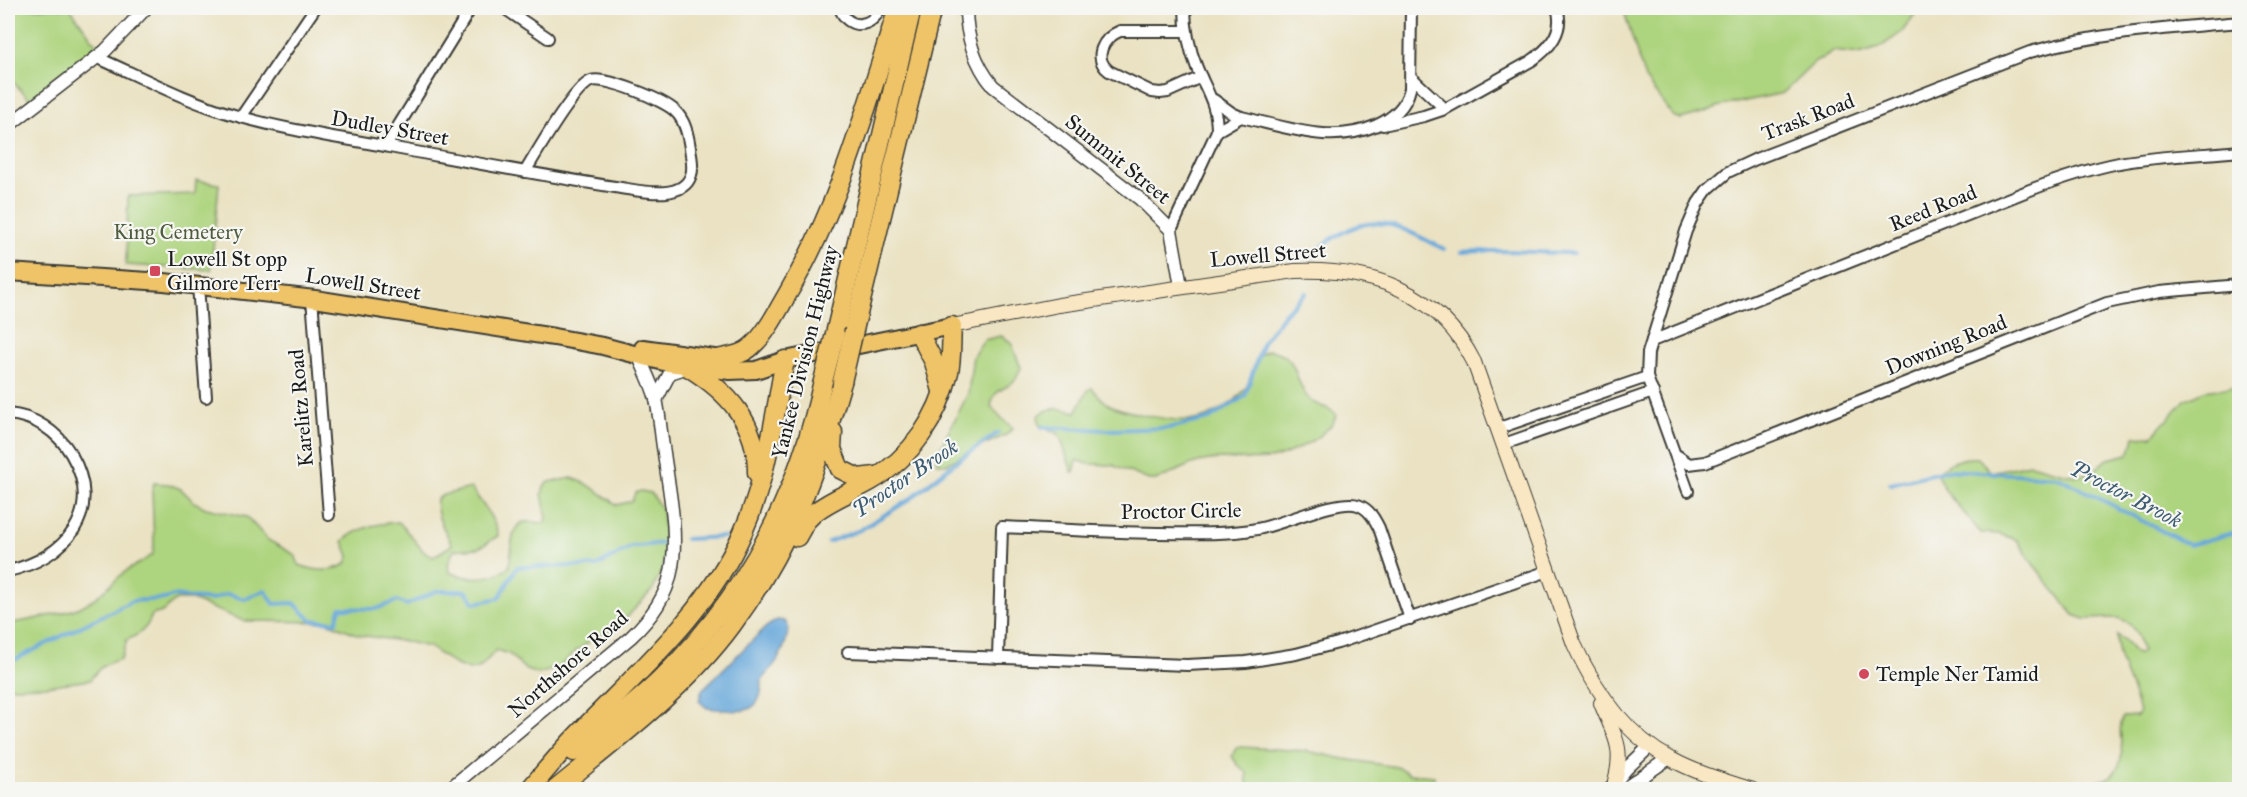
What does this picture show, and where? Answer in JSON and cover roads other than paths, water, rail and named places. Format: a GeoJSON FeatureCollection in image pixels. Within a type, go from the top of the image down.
{"type":"FeatureCollection","features":[{"type":"Feature","properties":{"kind":"highway"},"geometry":{"type":"LineString","coordinates":[[718,359],[741,353],[757,341],[780,307],[814,246],[842,183],[898,8]]}},
{"type":"Feature","properties":{"kind":"highway","name":"Yankee Division Highway"},"geometry":{"type":"LineString","coordinates":[[529,789],[660,680],[704,634],[730,600],[762,548],[790,490],[805,451],[912,8]]}},
{"type":"Feature","properties":{"kind":"highway","name":"Yankee Division Highway"},"geometry":{"type":"LineString","coordinates":[[555,789],[675,689],[731,627],[776,556],[812,479],[842,381],[932,8]]}},
{"type":"Feature","properties":{"kind":"highway"},"geometry":{"type":"LineString","coordinates":[[675,689],[719,652],[746,620],[806,521],[836,498],[880,475],[902,459],[919,439],[935,412],[949,371],[952,326]]}},
{"type":"Feature","properties":{"kind":"highway"},"geometry":{"type":"LineString","coordinates":[[919,333],[934,362],[942,391]]}},
{"type":"Feature","properties":{"kind":"highway"},"geometry":{"type":"LineString","coordinates":[[529,789],[583,729],[652,660],[699,604],[733,553],[749,518],[768,452],[784,360]]}},
{"type":"Feature","properties":{"kind":"highway"},"geometry":{"type":"LineString","coordinates":[[688,367],[722,390],[749,431],[757,458],[757,490]]}},
{"type":"Feature","properties":{"kind":"highway"},"geometry":{"type":"LineString","coordinates":[[842,381],[833,433],[834,460],[840,469],[858,478],[880,475]]}},
{"type":"Feature","properties":{"kind":"main road","name":"Lowell Street"},"geometry":{"type":"LineString","coordinates":[[8,272],[198,285],[312,298],[603,346],[639,357],[688,367],[743,371],[756,370],[784,360],[1059,305],[1181,286],[1317,270],[1364,276],[1403,289],[1440,314],[1466,345],[1480,377],[1574,644],[1595,687],[1614,712],[1650,746],[1689,768],[1753,789]]}},
{"type":"Feature","properties":{"kind":"main road","name":"Lowell Street"},"geometry":{"type":"LineString","coordinates":[[603,346],[626,345],[718,359],[784,360]]}},
{"type":"Feature","properties":{"kind":"main road"},"geometry":{"type":"LineString","coordinates":[[1595,687],[1618,744],[1620,756],[1616,787]]}},
{"type":"Feature","properties":{"kind":"street"},"geometry":{"type":"LineString","coordinates":[[8,126],[96,57],[146,8]]}},
{"type":"Feature","properties":{"kind":"street"},"geometry":{"type":"LineString","coordinates":[[241,117],[315,8]]}},
{"type":"Feature","properties":{"kind":"street"},"geometry":{"type":"LineString","coordinates":[[386,146],[471,8]]}},
{"type":"Feature","properties":{"kind":"street"},"geometry":{"type":"LineString","coordinates":[[504,8],[548,38]]}},
{"type":"Feature","properties":{"kind":"street"},"geometry":{"type":"LineString","coordinates":[[840,8],[846,20],[858,25],[870,22],[880,8]]}},
{"type":"Feature","properties":{"kind":"street","name":"Summit Street"},"geometry":{"type":"LineString","coordinates":[[966,8],[972,49],[978,65],[993,86],[1140,199],[1170,230],[1181,286]]}},
{"type":"Feature","properties":{"kind":"street"},"geometry":{"type":"LineString","coordinates":[[1170,230],[1211,148],[1217,131],[1217,114],[1213,99],[1201,77],[1189,45],[1185,8]]}},
{"type":"Feature","properties":{"kind":"street"},"geometry":{"type":"LineString","coordinates":[[1373,127],[1389,120],[1408,99],[1412,78],[1411,8]]}},
{"type":"Feature","properties":{"kind":"street"},"geometry":{"type":"LineString","coordinates":[[1213,99],[1241,117],[1325,134],[1413,119],[1445,109],[1543,53],[1556,36],[1559,14],[1557,8]]}},
{"type":"Feature","properties":{"kind":"street","name":"Trask Road"},"geometry":{"type":"LineString","coordinates":[[1688,491],[1677,455],[1647,377],[1646,366],[1691,216],[1707,190],[1728,172],[2030,52],[2115,33],[2240,22]]}},
{"type":"Feature","properties":{"kind":"street"},"geometry":{"type":"LineString","coordinates":[[1186,31],[1120,31],[1112,34],[1102,46],[1100,60],[1109,71],[1152,92],[1168,92],[1201,77]]}},
{"type":"Feature","properties":{"kind":"street","name":"Dudley Street"},"geometry":{"type":"LineString","coordinates":[[96,57],[241,117],[319,135],[525,172],[651,192],[668,191],[679,189],[687,183],[692,174],[692,160],[685,126],[674,110],[626,88],[598,80],[590,81],[577,93],[525,172]]}},
{"type":"Feature","properties":{"kind":"street"},"geometry":{"type":"LineString","coordinates":[[1412,78],[1445,109]]}},
{"type":"Feature","properties":{"kind":"street"},"geometry":{"type":"LineString","coordinates":[[1217,131],[1241,117]]}},
{"type":"Feature","properties":{"kind":"street","name":"Reed Road"},"geometry":{"type":"LineString","coordinates":[[1652,341],[2030,190],[2074,175],[2142,160],[2240,151]]}},
{"type":"Feature","properties":{"kind":"street"},"geometry":{"type":"LineString","coordinates":[[198,285],[206,396]]}},
{"type":"Feature","properties":{"kind":"street","name":"Downing Road"},"geometry":{"type":"LineString","coordinates":[[1677,455],[1689,464],[1705,462],[2107,303],[2140,295],[2240,285]]}},
{"type":"Feature","properties":{"kind":"street","name":"Karelitz Road"},"geometry":{"type":"LineString","coordinates":[[312,298],[329,515]]}},
{"type":"Feature","properties":{"kind":"street","name":"Northshore Road"},"geometry":{"type":"LineString","coordinates":[[448,789],[631,637],[654,612],[667,585],[671,571],[674,538],[656,400],[651,382],[639,357]]}},
{"type":"Feature","properties":{"kind":"street"},"geometry":{"type":"LineString","coordinates":[[656,400],[670,373],[688,367]]}},
{"type":"Feature","properties":{"kind":"street"},"geometry":{"type":"LineString","coordinates":[[1498,428],[1647,377]]}},
{"type":"Feature","properties":{"kind":"street"},"geometry":{"type":"LineString","coordinates":[[1504,444],[1653,392]]}},
{"type":"Feature","properties":{"kind":"street"},"geometry":{"type":"LineString","coordinates":[[8,414],[38,422],[57,436],[73,458],[84,487],[81,513],[66,540],[45,558],[8,571]]}},
{"type":"Feature","properties":{"kind":"street","name":"Proctor Circle"},"geometry":{"type":"LineString","coordinates":[[998,658],[1002,527],[1221,533],[1268,527],[1338,504],[1358,505],[1366,509],[1379,528],[1410,619]]}},
{"type":"Feature","properties":{"kind":"street"},"geometry":{"type":"LineString","coordinates":[[848,652],[1186,665],[1246,662],[1317,649],[1548,571]]}},
{"type":"Feature","properties":{"kind":"street"},"geometry":{"type":"LineString","coordinates":[[1616,787],[1650,746]]}},
{"type":"Feature","properties":{"kind":"street"},"geometry":{"type":"LineString","coordinates":[[1616,787],[1669,758]]}},
{"type":"Feature","properties":{"kind":"water"},"geometry":{"type":"Polygon","coordinates":[[[777,620],[785,621],[789,629],[787,637],[780,656],[762,679],[761,692],[753,707],[738,711],[707,708],[699,701],[702,690],[766,627],[777,620]]]}},
{"type":"Feature","properties":{"kind":"waterway","name":"Proctor Brook"},"geometry":{"type":"LineString","coordinates":[[1314,257],[1333,238],[1356,226],[1370,223],[1382,223],[1406,230],[1444,249]]}},
{"type":"Feature","properties":{"kind":"waterway","name":"Proctor Brook"},"geometry":{"type":"LineString","coordinates":[[1462,252],[1574,253]]}},
{"type":"Feature","properties":{"kind":"waterway","name":"Proctor Brook"},"geometry":{"type":"LineString","coordinates":[[1042,427],[1109,430],[1168,428],[1209,419],[1245,396],[1263,342],[1285,313],[1306,293]]}},
{"type":"Feature","properties":{"kind":"waterway","name":"Proctor Brook"},"geometry":{"type":"LineString","coordinates":[[828,542],[860,530],[909,500],[953,464],[998,433]]}},
{"type":"Feature","properties":{"kind":"waterway","name":"Proctor Brook"},"geometry":{"type":"LineString","coordinates":[[1890,484],[1948,470],[2058,477],[2189,545],[2240,531]]}},
{"type":"Feature","properties":{"kind":"waterway","name":"Proctor Brook"},"geometry":{"type":"LineString","coordinates":[[686,539],[724,537]]}},
{"type":"Feature","properties":{"kind":"waterway","name":"Proctor Brook"},"geometry":{"type":"LineString","coordinates":[[8,663],[132,601],[165,599],[173,596],[211,600],[227,594],[245,599],[265,590],[274,604],[294,603],[311,620],[336,622],[340,608],[376,609],[397,601],[407,605],[436,591],[466,591],[475,603],[499,598],[517,567],[597,566],[631,547],[664,543]]}},
{"type":"Feature","properties":{"kind":"place","name":"Lowell St opp Gilmore Terr"},"geometry":{"type":"Point","coordinates":[155,271]}},
{"type":"Feature","properties":{"kind":"place","name":"Temple Ner Tamid"},"geometry":{"type":"Point","coordinates":[1864,674]}},
{"type":"Feature","properties":{"kind":"park label","name":"King Cemetery"},"geometry":{"type":"Point","coordinates":[178,232]}}]}
